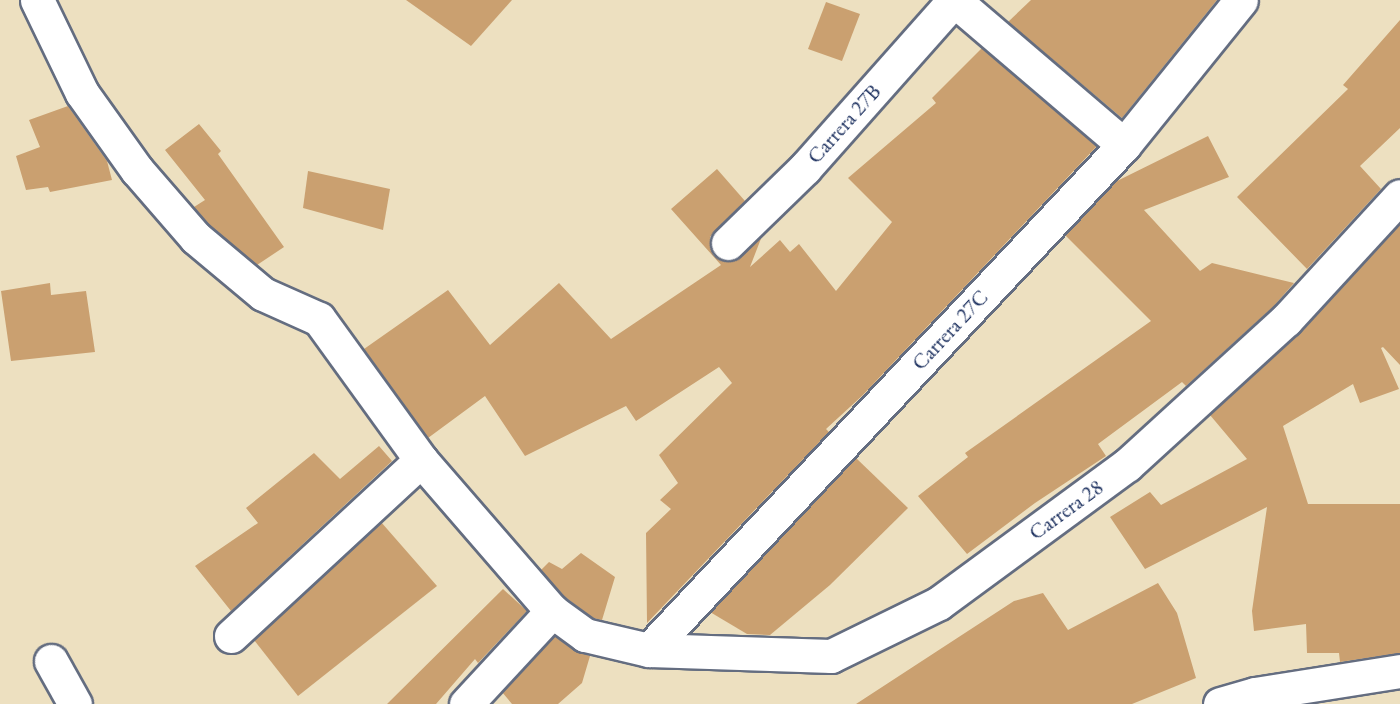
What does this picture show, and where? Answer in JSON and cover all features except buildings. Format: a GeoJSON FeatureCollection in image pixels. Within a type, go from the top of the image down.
{"type":"FeatureCollection","features":[{"type":"Feature","properties":{"kind":"street","name":"Carrera 28"},"geometry":{"type":"LineString","coordinates":[[37,0],[82,93],[137,170],[196,238],[263,294],[319,319],[421,460],[552,611],[585,635],[649,650],[831,656],[939,603],[1127,465],[1286,320],[1400,196]]}},
{"type":"Feature","properties":{"kind":"street"},"geometry":{"type":"LineString","coordinates":[[954,0],[1124,145]]}},
{"type":"Feature","properties":{"kind":"street","name":"Carrera 27B"},"geometry":{"type":"LineString","coordinates":[[728,243],[805,168],[954,0]]}},
{"type":"Feature","properties":{"kind":"street","name":"Carrera 27C"},"geometry":{"type":"LineString","coordinates":[[649,650],[1124,145],[1241,0]]}},
{"type":"Feature","properties":{"kind":"street"},"geometry":{"type":"LineString","coordinates":[[231,636],[421,460]]}},
{"type":"Feature","properties":{"kind":"street"},"geometry":{"type":"LineString","coordinates":[[466,704],[552,611]]}},
{"type":"Feature","properties":{"kind":"street"},"geometry":{"type":"LineString","coordinates":[[51,661],[75,704]]}},
{"type":"Feature","properties":{"kind":"street"},"geometry":{"type":"LineString","coordinates":[[1220,704],[1255,694],[1400,671]]}}]}
